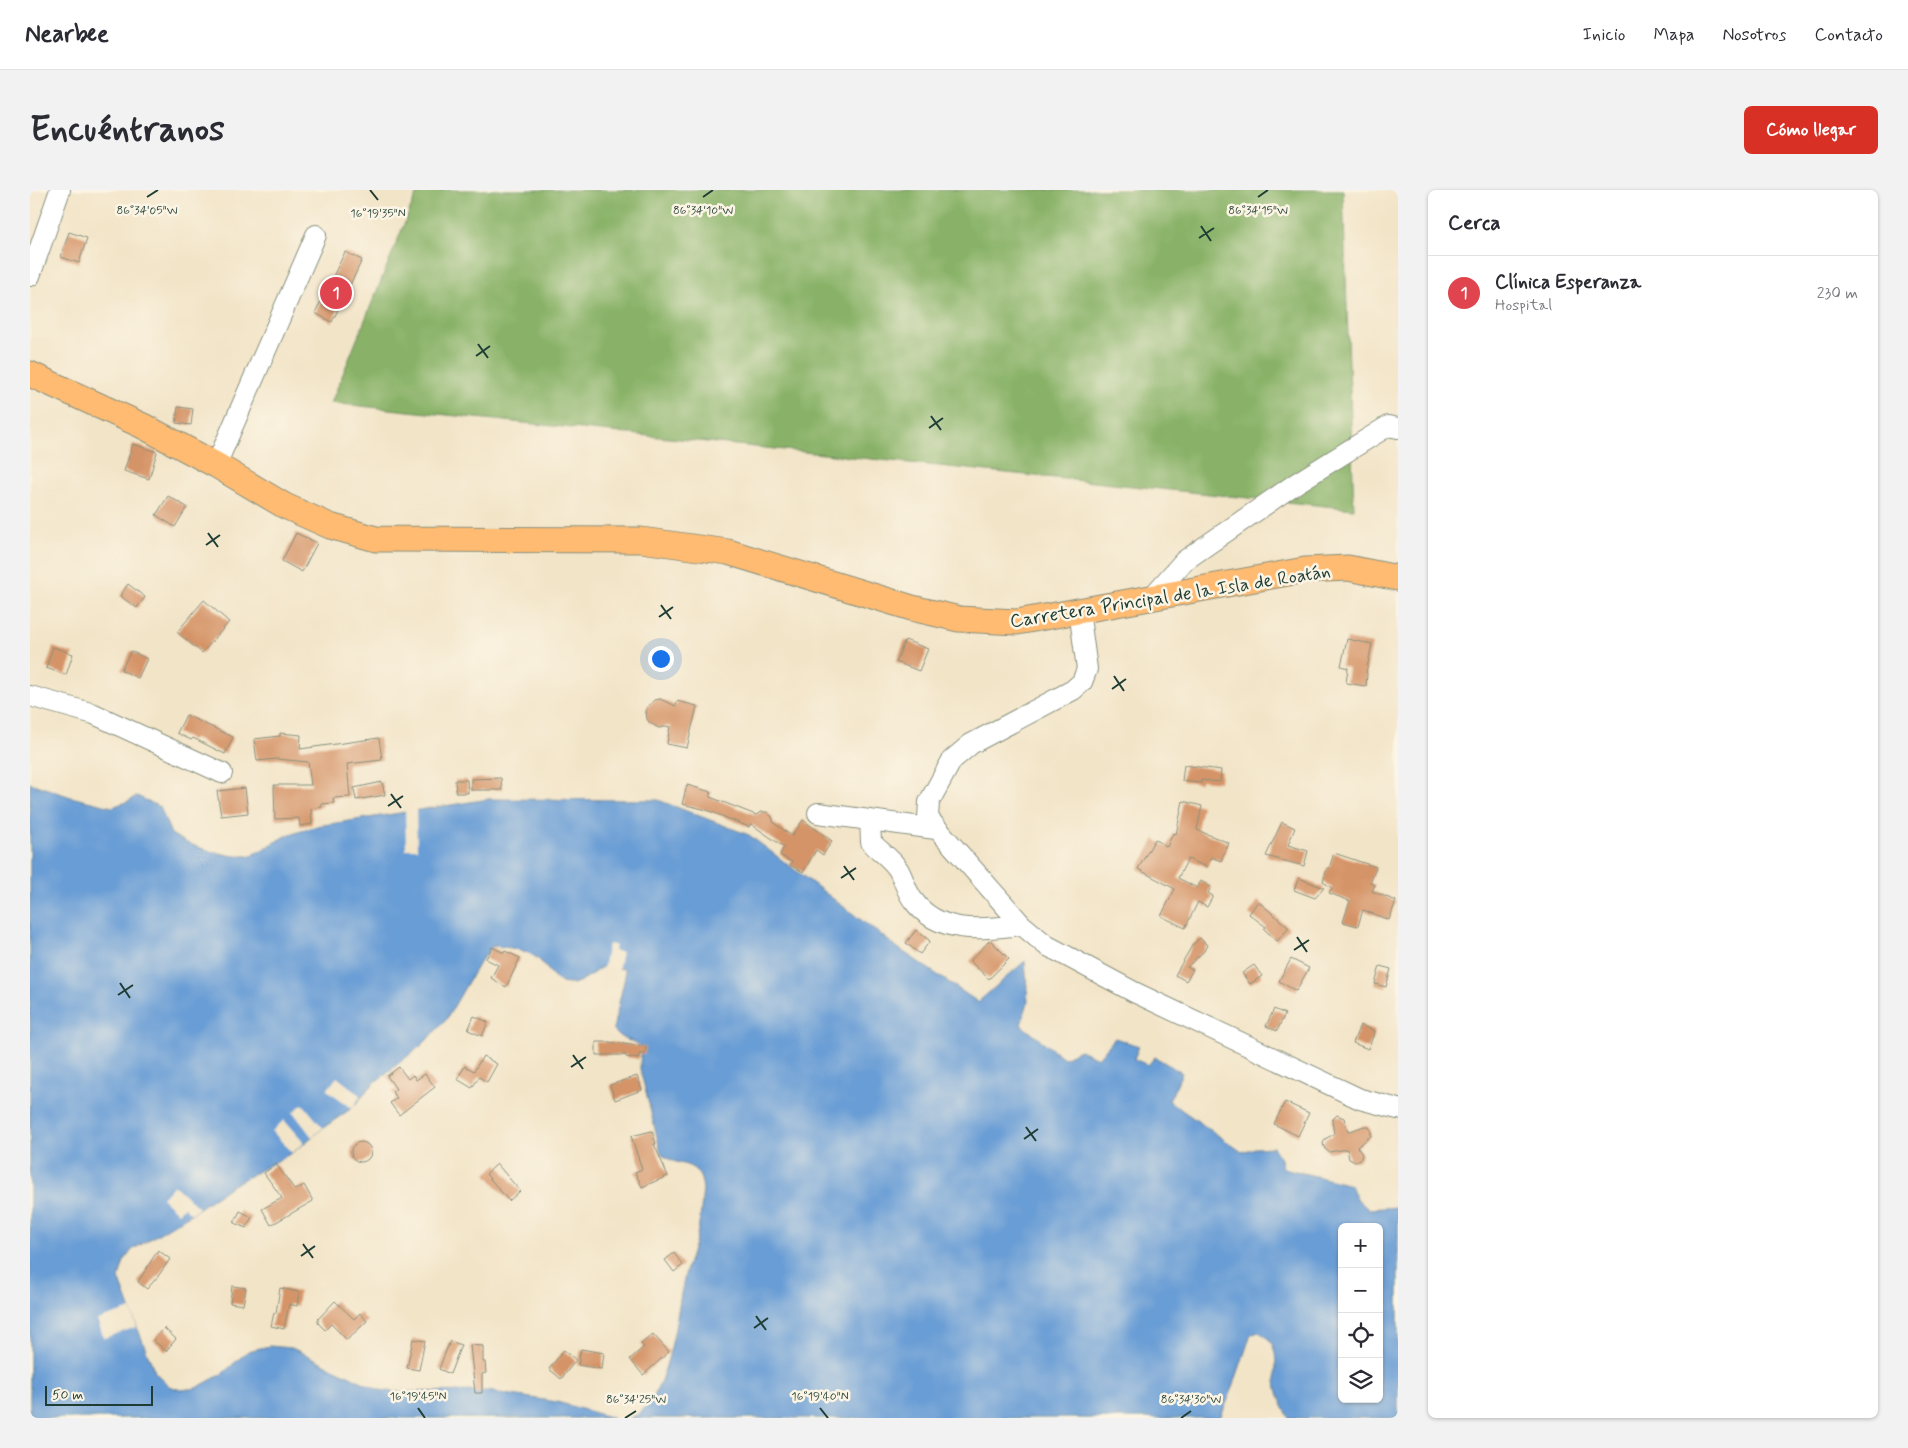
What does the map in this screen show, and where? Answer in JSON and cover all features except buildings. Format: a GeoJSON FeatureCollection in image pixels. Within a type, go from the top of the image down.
{"type":"FeatureCollection","features":[{"type":"Feature","properties":{"kind":"main road","name":"Carretera Principal de la Isla de Roatán"},"geometry":{"type":"LineString","coordinates":[[30,374],[143,426],[294,510],[330,526],[376,539],[641,540],[728,552],[912,608],[959,619],[1018,622],[1305,570],[1348,568],[1398,578]]}},
{"type":"Feature","properties":{"kind":"street"},"geometry":{"type":"LineString","coordinates":[[30,276],[60,190]]}},
{"type":"Feature","properties":{"kind":"street"},"geometry":{"type":"LineString","coordinates":[[216,465],[316,235]]}},
{"type":"Feature","properties":{"kind":"street"},"geometry":{"type":"LineString","coordinates":[[1152,597],[1184,561],[1295,484],[1388,426],[1398,428]]}},
{"type":"Feature","properties":{"kind":"street"},"geometry":{"type":"LineString","coordinates":[[1079,610],[1087,669],[1082,682],[1073,690],[971,744],[952,760],[929,802],[928,818],[936,830],[1022,925],[1046,945],[1134,992],[1360,1100],[1398,1109]]}},
{"type":"Feature","properties":{"kind":"street"},"geometry":{"type":"LineString","coordinates":[[30,696],[94,714],[222,773]]}},
{"type":"Feature","properties":{"kind":"street"},"geometry":{"type":"LineString","coordinates":[[818,813],[936,830]]}},
{"type":"Feature","properties":{"kind":"street"},"geometry":{"type":"LineString","coordinates":[[870,820],[871,842],[898,869],[913,900],[925,913],[939,923],[978,929],[1022,925]]}},
{"type":"Feature","properties":{"kind":"green space"},"geometry":{"type":"Polygon","coordinates":[[[418,190],[1343,190],[1354,509],[331,403],[418,190]]]}},
{"type":"Feature","properties":{"kind":"water"},"geometry":{"type":"Polygon","coordinates":[[[30,783],[71,797],[112,807],[137,796],[160,807],[171,834],[187,843],[209,851],[234,856],[251,856],[286,836],[317,826],[489,799],[658,800],[749,835],[902,951],[978,1002],[1025,961],[1028,1002],[1021,1025],[1064,1058],[1080,1050],[1098,1058],[1115,1038],[1139,1046],[1134,1059],[1148,1065],[1155,1057],[1182,1073],[1169,1101],[1242,1152],[1255,1148],[1273,1147],[1281,1159],[1283,1168],[1351,1185],[1356,1198],[1368,1209],[1398,1207],[1398,1418],[1289,1418],[1280,1400],[1277,1388],[1274,1350],[1266,1337],[1259,1332],[1250,1337],[1232,1390],[1220,1418],[630,1418],[643,1410],[654,1396],[669,1357],[685,1275],[699,1225],[703,1189],[701,1179],[692,1168],[667,1158],[661,1153],[640,1069],[641,1047],[619,1036],[613,1029],[625,977],[624,969],[604,966],[579,982],[564,983],[555,978],[534,956],[515,949],[493,946],[479,963],[446,1020],[422,1045],[375,1082],[352,1108],[292,1153],[229,1187],[191,1214],[132,1250],[124,1261],[119,1278],[155,1372],[169,1386],[181,1390],[196,1388],[222,1374],[248,1351],[269,1346],[292,1348],[379,1390],[396,1392],[486,1391],[557,1402],[613,1418],[30,1418],[30,783]]]}},
{"type":"Feature","properties":{"kind":"pier"},"geometry":{"type":"Polygon","coordinates":[[[416,807],[417,849],[406,849],[405,809],[416,807]]]}},
{"type":"Feature","properties":{"kind":"pier"},"geometry":{"type":"Polygon","coordinates":[[[608,944],[615,945],[614,951],[622,952],[618,970],[603,969],[608,944]]]}},
{"type":"Feature","properties":{"kind":"pier"},"geometry":{"type":"Polygon","coordinates":[[[337,1077],[361,1096],[352,1108],[327,1090],[337,1077]]]}},
{"type":"Feature","properties":{"kind":"pier"},"geometry":{"type":"Polygon","coordinates":[[[303,1104],[323,1128],[312,1137],[293,1112],[303,1104]]]}},
{"type":"Feature","properties":{"kind":"pier"},"geometry":{"type":"Polygon","coordinates":[[[284,1120],[304,1143],[292,1153],[272,1131],[284,1120]]]}},
{"type":"Feature","properties":{"kind":"pier"},"geometry":{"type":"Polygon","coordinates":[[[174,1185],[199,1208],[191,1214],[184,1207],[178,1213],[162,1198],[174,1185]]]}},
{"type":"Feature","properties":{"kind":"pier"},"geometry":{"type":"Polygon","coordinates":[[[131,1309],[137,1327],[104,1338],[97,1320],[131,1309]]]}},
{"type":"Feature","properties":{"kind":"place","name":"Clínica Esperanza"},"geometry":{"type":"Point","coordinates":[336,293]}}]}
